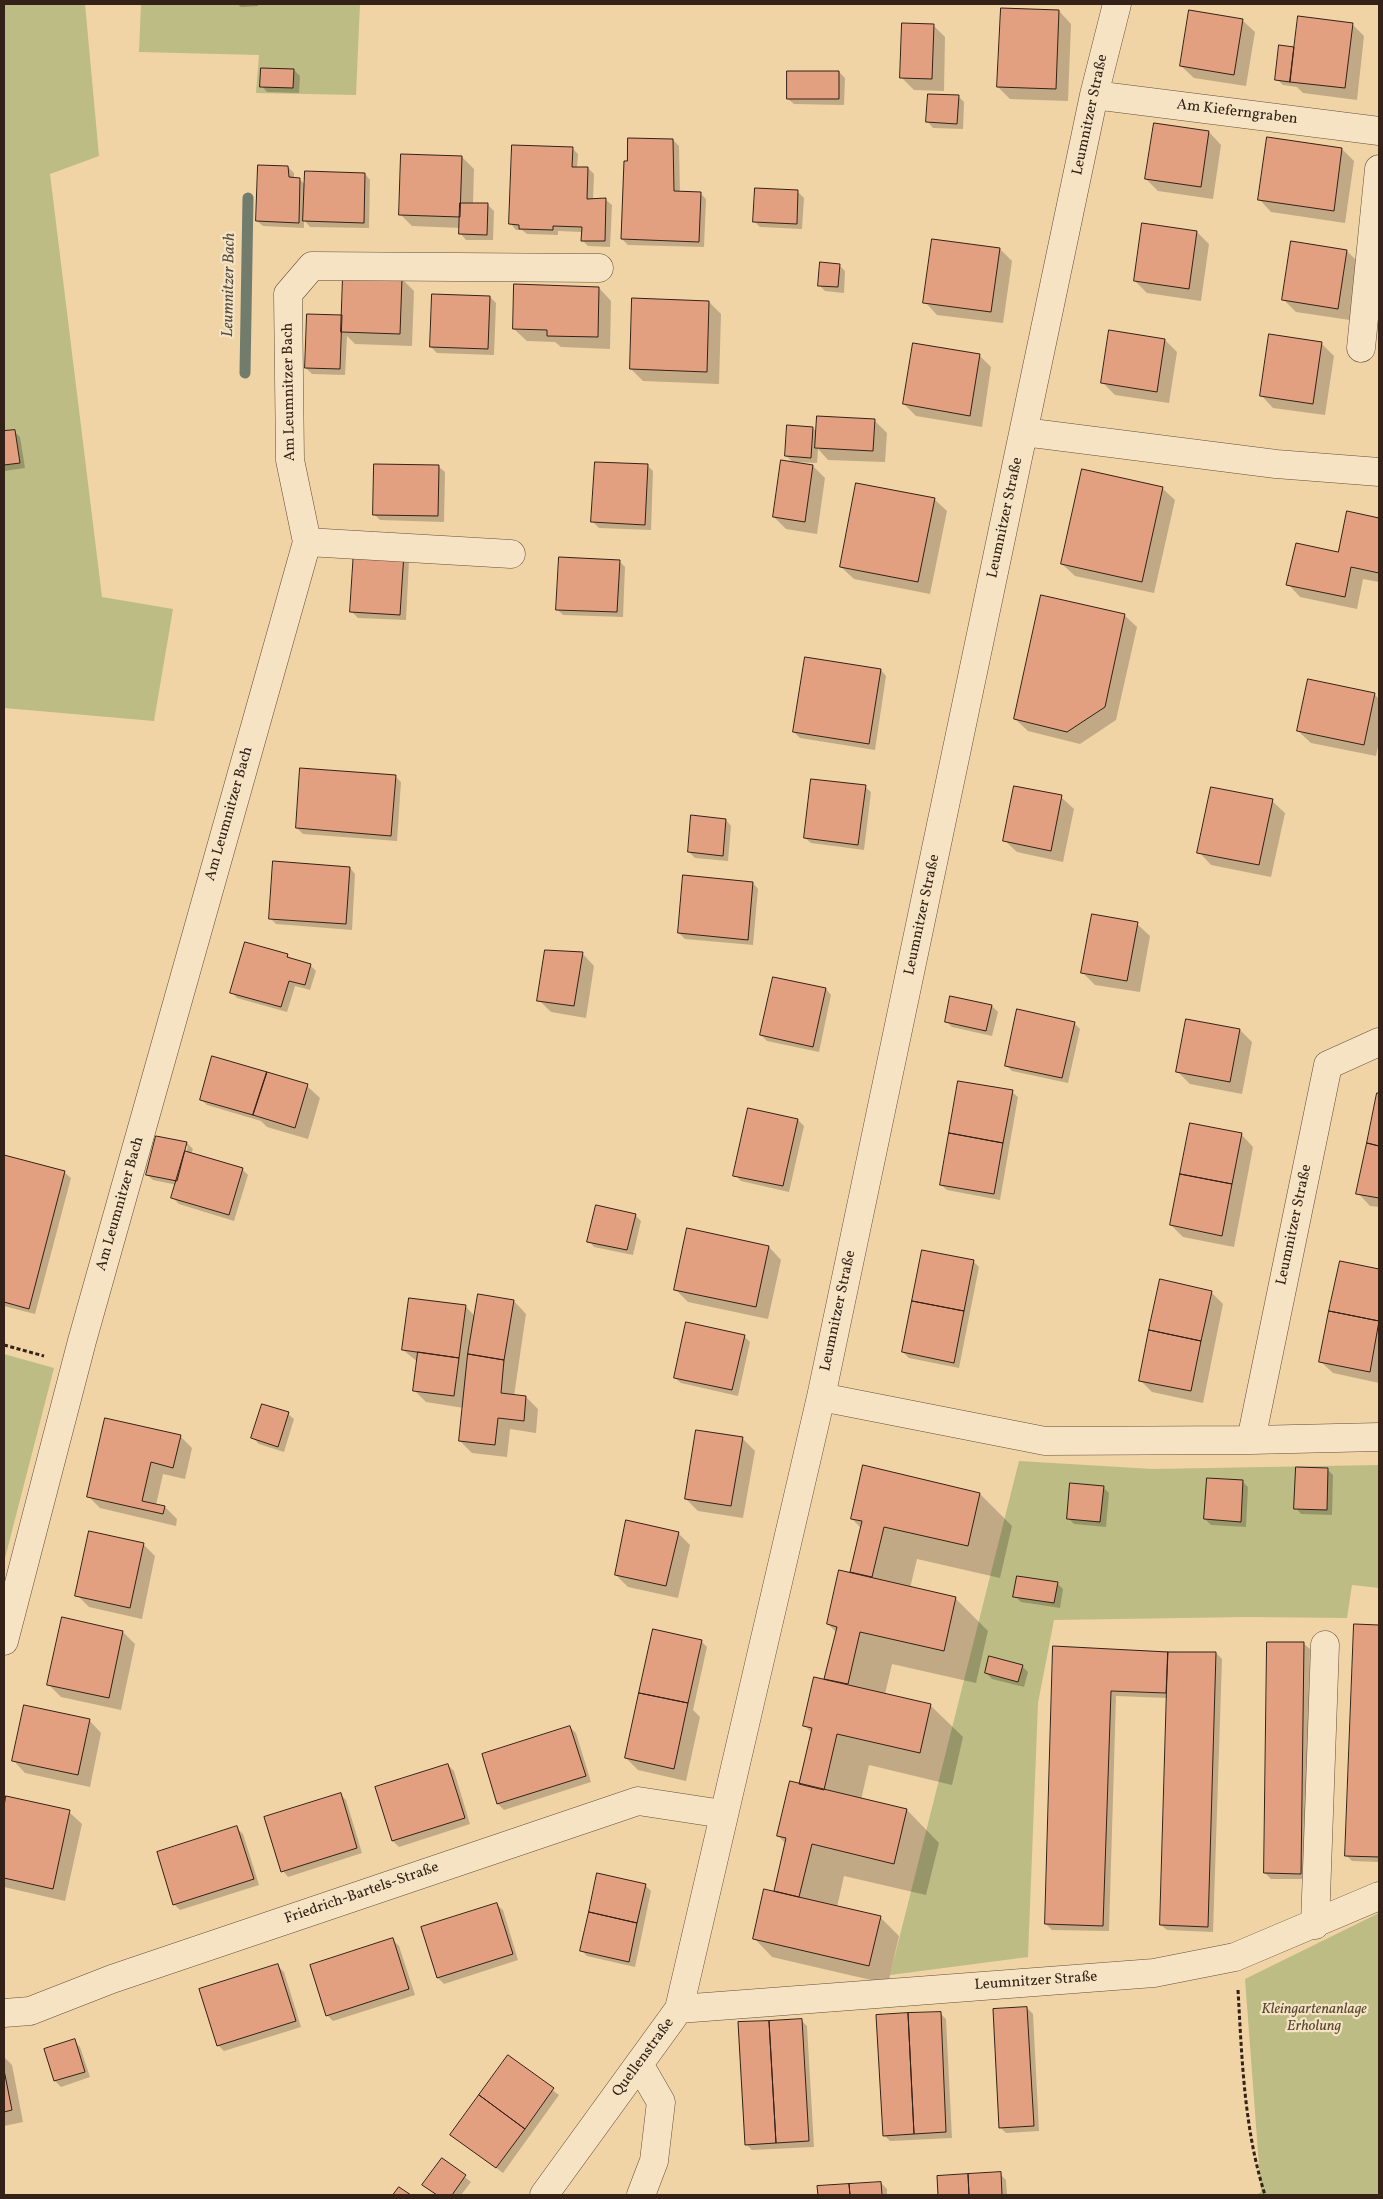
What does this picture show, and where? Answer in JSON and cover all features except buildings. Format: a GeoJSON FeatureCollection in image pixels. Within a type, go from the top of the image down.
{"type":"FeatureCollection","features":[{"type":"Feature","properties":{"kind":"street","name":"Leumnitzer Straße"},"geometry":{"type":"LineString","coordinates":[[723,1814],[821,1397],[1094,95],[1117,4]]}},
{"type":"Feature","properties":{"kind":"street","name":"Am Kieferngraben"},"geometry":{"type":"LineString","coordinates":[[1094,95],[1379,131]]}},
{"type":"Feature","properties":{"kind":"street"},"geometry":{"type":"LineString","coordinates":[[1361,348],[1379,169]]}},
{"type":"Feature","properties":{"kind":"street","name":"Am Leumnitzer Bach"},"geometry":{"type":"LineString","coordinates":[[4,1641],[76,1364],[307,542],[290,460],[288,294],[312,266],[599,268]]}},
{"type":"Feature","properties":{"kind":"street"},"geometry":{"type":"LineString","coordinates":[[1024,432],[1276,464],[1379,472]]}},
{"type":"Feature","properties":{"kind":"street"},"geometry":{"type":"LineString","coordinates":[[307,542],[511,554]]}},
{"type":"Feature","properties":{"kind":"street","name":"Leumnitzer Straße"},"geometry":{"type":"LineString","coordinates":[[1251,1440],[1328,1065],[1379,1042]]}},
{"type":"Feature","properties":{"kind":"street"},"geometry":{"type":"LineString","coordinates":[[821,1397],[1045,1441],[1379,1437]]}},
{"type":"Feature","properties":{"kind":"street"},"geometry":{"type":"LineString","coordinates":[[1314,1924],[1325,1645]]}},
{"type":"Feature","properties":{"kind":"street","name":"Friedrich-Bartels-Straße"},"geometry":{"type":"LineString","coordinates":[[4,2013],[30,2011],[112,1979],[638,1801],[723,1814]]}},
{"type":"Feature","properties":{"kind":"street","name":"Quellenstraße"},"geometry":{"type":"LineString","coordinates":[[544,2195],[679,2009],[723,1814]]}},
{"type":"Feature","properties":{"kind":"street","name":"Leumnitzer Straße"},"geometry":{"type":"LineString","coordinates":[[679,2009],[1154,1973],[1235,1957],[1379,1896]]}},
{"type":"Feature","properties":{"kind":"street"},"geometry":{"type":"LineString","coordinates":[[639,2064],[661,2102],[654,2161],[641,2195]]}},
{"type":"Feature","properties":{"kind":"path"},"geometry":{"type":"LineString","coordinates":[[4,1345],[76,1364]]}},
{"type":"Feature","properties":{"kind":"path"},"geometry":{"type":"LineString","coordinates":[[1235,1957],[1251,2146],[1265,2195]]}},
{"type":"Feature","properties":{"kind":"green space"},"geometry":{"type":"Polygon","coordinates":[[[4,4],[85,4],[99,156],[50,174],[102,597],[173,609],[154,721],[4,708],[4,4]]]}},
{"type":"Feature","properties":{"kind":"green space"},"geometry":{"type":"Polygon","coordinates":[[[141,4],[360,4],[356,95],[256,93],[259,55],[139,52],[141,4]]]}},
{"type":"Feature","properties":{"kind":"green space"},"geometry":{"type":"Polygon","coordinates":[[[4,1354],[54,1368],[4,1562],[4,1354]]]}},
{"type":"Feature","properties":{"kind":"green space"},"geometry":{"type":"Polygon","coordinates":[[[1019,1461],[1153,1469],[1379,1465],[1379,1588],[1352,1585],[1347,1618],[1247,1617],[1054,1620],[1038,1703],[1028,1957],[890,1975],[1019,1461]]]}},
{"type":"Feature","properties":{"kind":"green space","name":"Kleingartenanlage Erholung"},"geometry":{"type":"Polygon","coordinates":[[[1379,1913],[1379,2195],[1256,2195],[1261,2192],[1245,1979],[1379,1913]]]}},
{"type":"Feature","properties":{"kind":"waterway","name":"Leumnitzer Bach"},"geometry":{"type":"LineString","coordinates":[[245,373],[248,198]]}}]}
